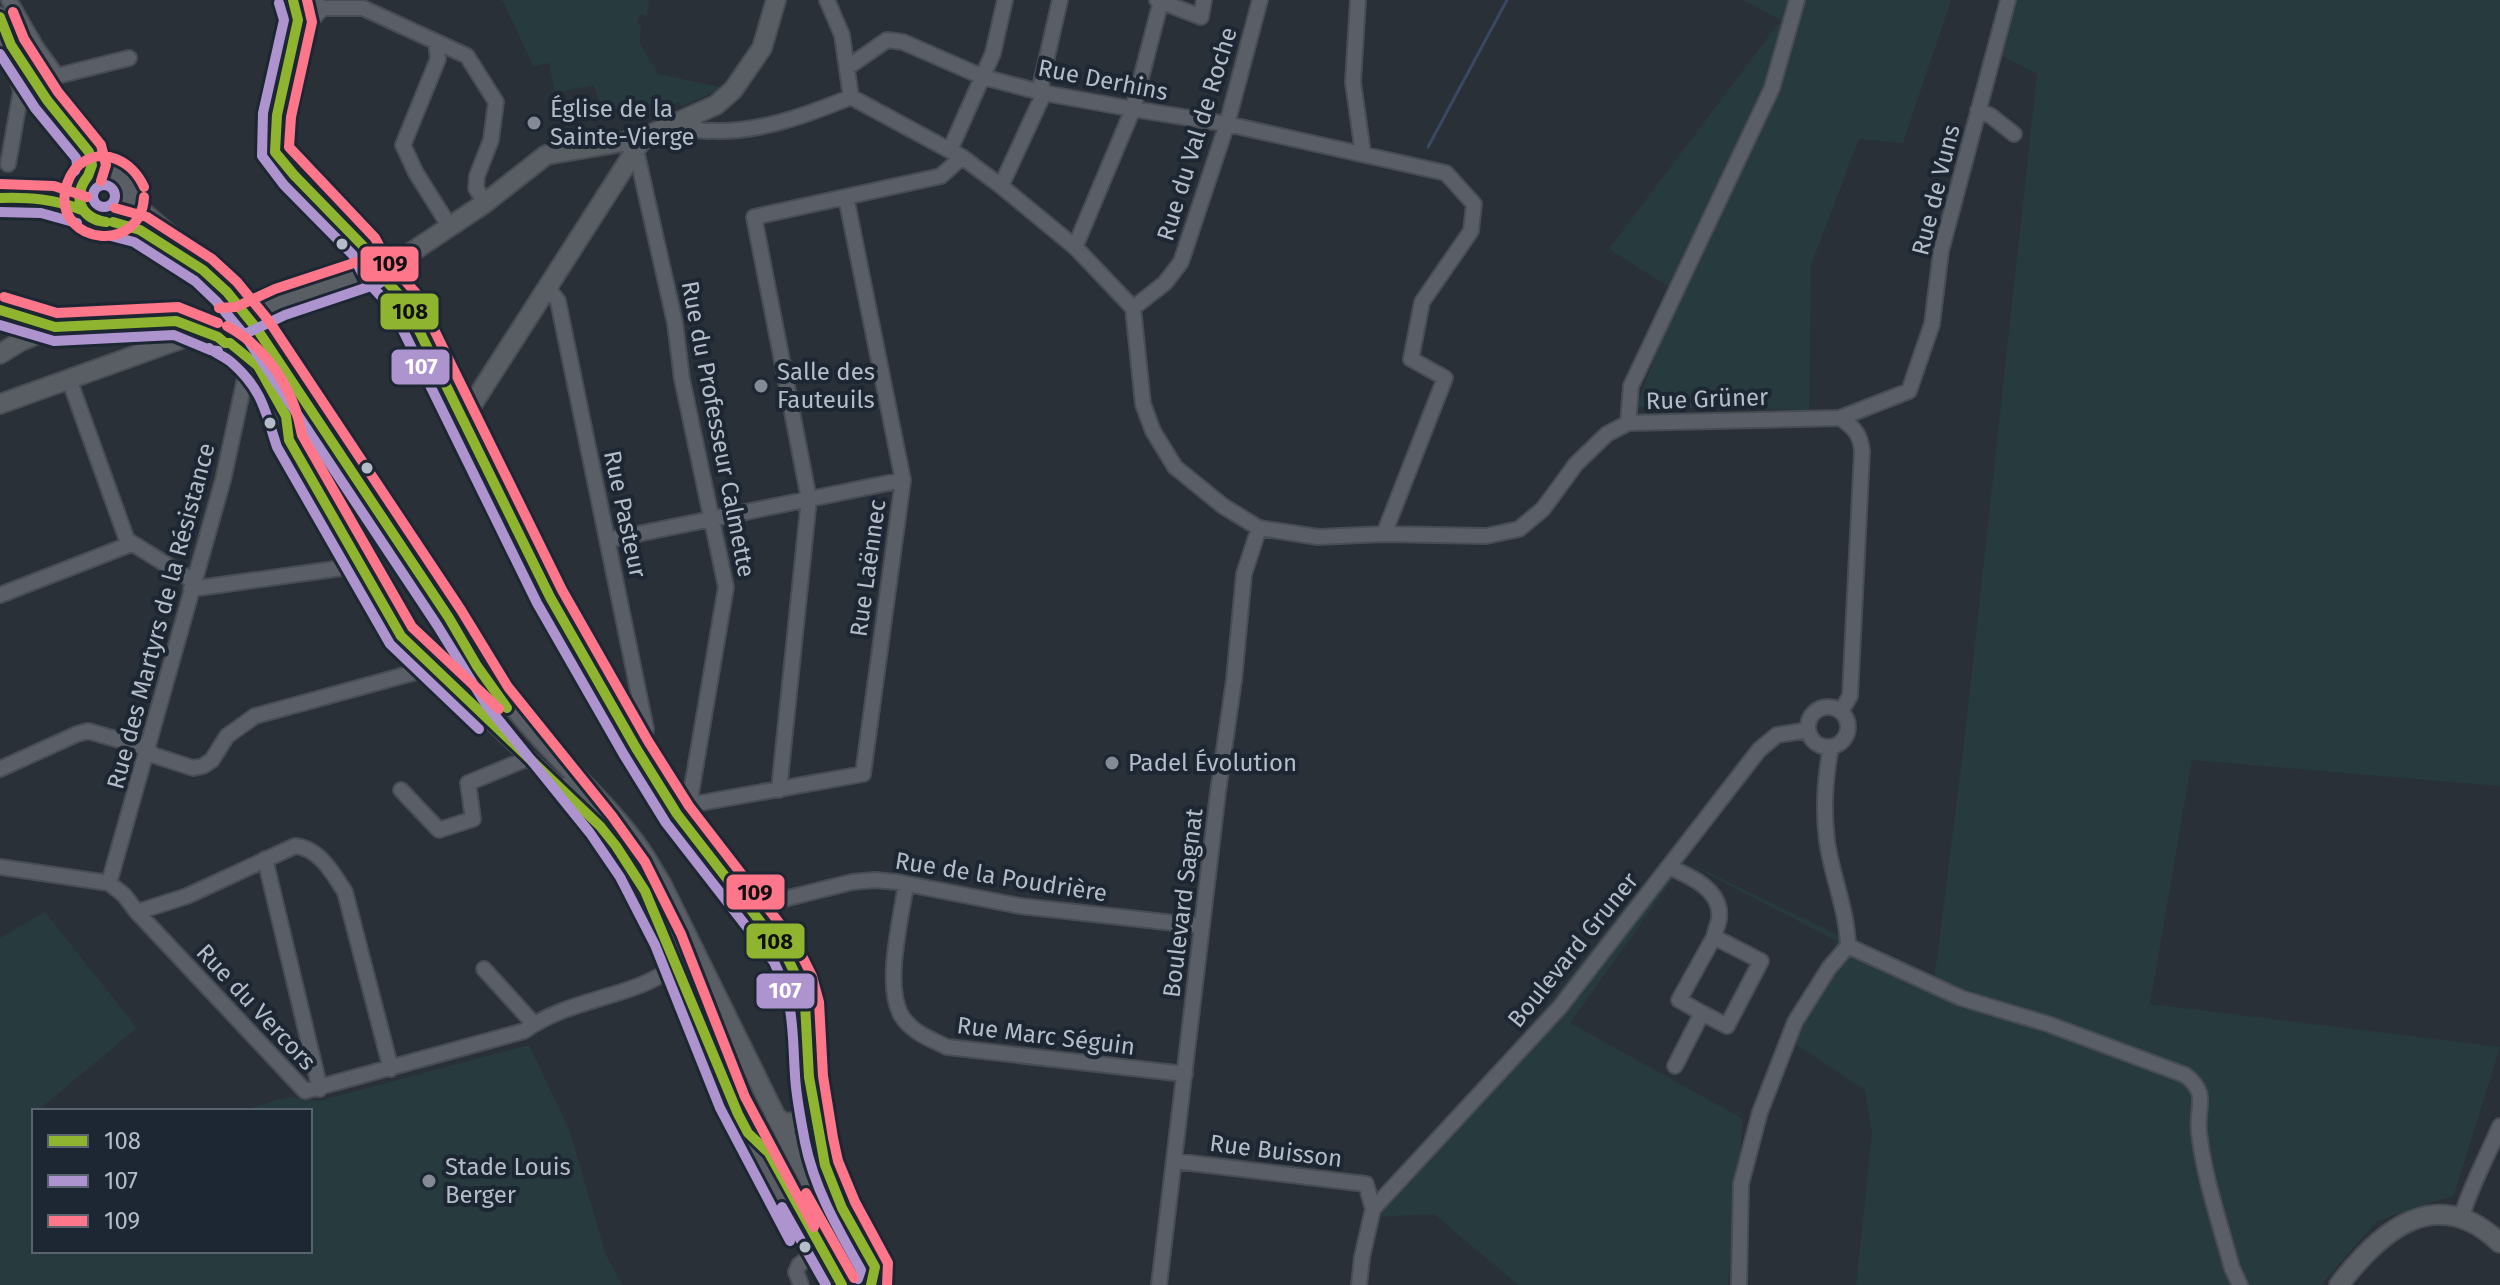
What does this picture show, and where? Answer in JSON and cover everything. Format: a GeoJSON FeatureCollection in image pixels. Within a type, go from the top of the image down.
{"type":"FeatureCollection","features":[{"type":"Feature","properties":{"kind":"main road"},"geometry":{"type":"LineString","coordinates":[[293,0],[298,20],[277,115],[275,152],[364,247],[376,270],[404,300],[550,597],[636,748],[683,810],[751,913],[786,955],[805,1004],[809,1077],[825,1165],[842,1208],[878,1280]]}},
{"type":"Feature","properties":{"kind":"main road"},"geometry":{"type":"LineString","coordinates":[[463,419],[638,147],[649,135],[716,105],[733,90],[762,48],[776,0]]}},
{"type":"Feature","properties":{"kind":"main road"},"geometry":{"type":"LineString","coordinates":[[2,20],[49,90],[104,161],[78,197],[82,210]]}},
{"type":"Feature","properties":{"kind":"main road"},"geometry":{"type":"LineString","coordinates":[[0,404],[187,334],[203,323],[214,322],[228,331],[259,310],[397,262],[485,203],[546,155],[628,141],[638,147]]}},
{"type":"Feature","properties":{"kind":"main road"},"geometry":{"type":"LineString","coordinates":[[42,197],[66,190],[92,176],[123,177],[131,193],[130,202],[124,214],[113,222]]}},
{"type":"Feature","properties":{"kind":"main road"},"geometry":{"type":"LineString","coordinates":[[0,198],[42,197],[66,202],[95,221],[126,223],[205,270]]}},
{"type":"Feature","properties":{"kind":"main road"},"geometry":{"type":"LineString","coordinates":[[130,202],[187,249],[257,329],[449,618],[536,734],[601,802],[642,852],[822,1204],[878,1280]]}},
{"type":"Feature","properties":{"kind":"main road"},"geometry":{"type":"LineString","coordinates":[[0,310],[55,327]]}},
{"type":"Feature","properties":{"kind":"main road"},"geometry":{"type":"LineString","coordinates":[[0,354],[21,341],[55,327],[176,321],[187,334]]}},
{"type":"Feature","properties":{"kind":"main road"},"geometry":{"type":"LineString","coordinates":[[449,618],[477,666],[600,826],[645,891],[724,1084],[832,1285]]}},
{"type":"Feature","properties":{"kind":"main road"},"geometry":{"type":"LineString","coordinates":[[775,1116],[783,1122],[791,1123],[799,1119],[804,1110],[809,1077]]}},
{"type":"Feature","properties":{"kind":"main road"},"geometry":{"type":"LineString","coordinates":[[748,1133],[769,1153],[842,1285]]}},
{"type":"Feature","properties":{"kind":"main road"},"geometry":{"type":"LineString","coordinates":[[2339,1285],[2360,1258],[2383,1236],[2403,1224],[2425,1217],[2462,1216],[2488,1231],[2500,1243]]}},
{"type":"Feature","properties":{"kind":"street"},"geometry":{"type":"LineString","coordinates":[[9,0],[57,76],[129,58]]}},
{"type":"Feature","properties":{"kind":"street"},"geometry":{"type":"LineString","coordinates":[[310,0],[323,8],[363,8],[467,56],[496,102],[491,140],[477,176],[476,188],[485,203]]}},
{"type":"Feature","properties":{"kind":"street"},"geometry":{"type":"LineString","coordinates":[[827,0],[842,35],[851,97]]}},
{"type":"Feature","properties":{"kind":"street"},"geometry":{"type":"LineString","coordinates":[[779,790],[809,499],[754,217],[941,176],[956,154],[993,53],[1005,0]]}},
{"type":"Feature","properties":{"kind":"street"},"geometry":{"type":"LineString","coordinates":[[1001,186],[1044,93],[1041,83],[1060,0]]}},
{"type":"Feature","properties":{"kind":"street"},"geometry":{"type":"LineString","coordinates":[[1075,247],[1133,109],[1159,0],[1201,17],[1204,0]]}},
{"type":"Feature","properties":{"kind":"street","name":"Rue du Val de Roche"},"geometry":{"type":"LineString","coordinates":[[1133,308],[1165,283],[1181,262],[1227,124],[1260,0]]}},
{"type":"Feature","properties":{"kind":"street"},"geometry":{"type":"LineString","coordinates":[[1358,0],[1353,82],[1363,153]]}},
{"type":"Feature","properties":{"kind":"street"},"geometry":{"type":"LineString","coordinates":[[1628,423],[1631,386],[1772,88],[1797,0]]}},
{"type":"Feature","properties":{"kind":"street","name":"Rue de Vuns"},"geometry":{"type":"LineString","coordinates":[[1909,391],[1932,324],[1941,251],[2008,0]]}},
{"type":"Feature","properties":{"kind":"street"},"geometry":{"type":"LineString","coordinates":[[277,115],[293,104],[310,21],[323,8]]}},
{"type":"Feature","properties":{"kind":"street","name":"Rue Derhins"},"geometry":{"type":"LineString","coordinates":[[848,67],[887,40],[903,42],[983,77],[1044,93],[1227,124],[1446,173],[1474,204],[1471,231],[1422,302],[1411,359],[1445,378],[1384,534]]}},
{"type":"Feature","properties":{"kind":"street"},"geometry":{"type":"LineString","coordinates":[[0,42],[15,69],[21,91],[8,164]]}},
{"type":"Feature","properties":{"kind":"street"},"geometry":{"type":"LineString","coordinates":[[436,42],[438,59],[403,145],[416,173],[450,227]]}},
{"type":"Feature","properties":{"kind":"street"},"geometry":{"type":"LineString","coordinates":[[687,117],[700,130],[733,131],[771,125],[851,97],[956,154],[1001,186],[1075,247],[1133,308],[1143,404],[1153,431],[1175,467],[1223,506],[1259,528]]}},
{"type":"Feature","properties":{"kind":"street"},"geometry":{"type":"LineString","coordinates":[[1978,110],[2014,134]]}},
{"type":"Feature","properties":{"kind":"street","name":"Rue du Professeur Calmette"},"geometry":{"type":"LineString","coordinates":[[638,147],[726,587],[683,810]]}},
{"type":"Feature","properties":{"kind":"street","name":"Rue Laënnec"},"geometry":{"type":"LineString","coordinates":[[683,810],[863,774],[903,480],[846,197]]}},
{"type":"Feature","properties":{"kind":"street","name":"Rue Pasteur"},"geometry":{"type":"LineString","coordinates":[[548,288],[558,301],[646,729],[644,740],[636,748]]}},
{"type":"Feature","properties":{"kind":"street"},"geometry":{"type":"LineString","coordinates":[[228,331],[258,366],[286,416],[289,440],[363,563],[401,636],[600,826]]}},
{"type":"Feature","properties":{"kind":"street","name":"Rue des Martyrs de la Résistance"},"geometry":{"type":"LineString","coordinates":[[109,883],[223,480],[246,374],[258,366]]}},
{"type":"Feature","properties":{"kind":"street"},"geometry":{"type":"LineString","coordinates":[[69,379],[127,540],[192,585],[363,563]]}},
{"type":"Feature","properties":{"kind":"street","name":"Rue Grüner"},"geometry":{"type":"LineString","coordinates":[[1259,528],[1318,537],[1384,534],[1486,536],[1519,529],[1543,509],[1576,464],[1607,434],[1628,423],[1840,418],[1909,391]]}},
{"type":"Feature","properties":{"kind":"street"},"geometry":{"type":"LineString","coordinates":[[1840,418],[1858,433],[1862,452],[1850,696],[1841,711]]}},
{"type":"Feature","properties":{"kind":"street"},"geometry":{"type":"LineString","coordinates":[[608,540],[903,480]]}},
{"type":"Feature","properties":{"kind":"street","name":"Boulevard Sagnat"},"geometry":{"type":"LineString","coordinates":[[1159,1285],[1234,680],[1244,574],[1259,528]]}},
{"type":"Feature","properties":{"kind":"street"},"geometry":{"type":"LineString","coordinates":[[0,595],[131,544]]}},
{"type":"Feature","properties":{"kind":"street"},"geometry":{"type":"LineString","coordinates":[[0,769],[88,731],[147,748],[153,755],[193,768],[203,766],[212,760],[227,736],[255,716],[416,672],[431,663]]}},
{"type":"Feature","properties":{"kind":"street"},"geometry":{"type":"LineString","coordinates":[[1828,706],[1841,711],[1848,722],[1847,736],[1843,741],[1824,747],[1813,741],[1808,722],[1815,711],[1828,706]]}},
{"type":"Feature","properties":{"kind":"street","name":"Boulevard Gruner"},"geometry":{"type":"LineString","coordinates":[[1373,1209],[1560,1007],[1759,750],[1777,735],[1808,730]]}},
{"type":"Feature","properties":{"kind":"street"},"geometry":{"type":"LineString","coordinates":[[1739,1285],[1741,1184],[1760,1112],[1795,1022],[1829,968],[1848,946],[1847,922],[1827,841],[1824,784],[1831,747]]}},
{"type":"Feature","properties":{"kind":"street"},"geometry":{"type":"LineString","coordinates":[[401,790],[439,830],[473,819],[468,783],[529,758]]}},
{"type":"Feature","properties":{"kind":"street"},"geometry":{"type":"LineString","coordinates":[[137,912],[187,896],[295,846],[307,847],[332,871],[345,892],[391,1069]]}},
{"type":"Feature","properties":{"kind":"street"},"geometry":{"type":"LineString","coordinates":[[265,859],[320,1089]]}},
{"type":"Feature","properties":{"kind":"street"},"geometry":{"type":"LineString","coordinates":[[0,867],[109,883]]}},
{"type":"Feature","properties":{"kind":"street"},"geometry":{"type":"LineString","coordinates":[[1669,867],[1698,879],[1715,899],[1720,916],[1714,937],[1679,1000],[1727,1026],[1761,961],[1714,937]]}},
{"type":"Feature","properties":{"kind":"street","name":"Rue de la Poudrière"},"geometry":{"type":"LineString","coordinates":[[751,913],[768,903],[852,882],[875,880],[1020,906],[1202,926]]}},
{"type":"Feature","properties":{"kind":"street","name":"Rue du Vercors"},"geometry":{"type":"LineString","coordinates":[[109,883],[124,895],[305,1091],[524,1031],[567,1009],[644,983],[678,966]]}},
{"type":"Feature","properties":{"kind":"street","name":"Rue Marc Séguin"},"geometry":{"type":"LineString","coordinates":[[906,884],[892,983],[901,1015],[920,1035],[947,1047],[1185,1074]]}},
{"type":"Feature","properties":{"kind":"street"},"geometry":{"type":"LineString","coordinates":[[1848,946],[1961,998],[2088,1039],[2185,1075],[2199,1090],[2201,1097],[2198,1126],[2202,1155],[2232,1268],[2240,1285]]}},
{"type":"Feature","properties":{"kind":"street"},"geometry":{"type":"LineString","coordinates":[[484,969],[534,1024]]}},
{"type":"Feature","properties":{"kind":"street"},"geometry":{"type":"LineString","coordinates":[[1675,1066],[1702,1013]]}},
{"type":"Feature","properties":{"kind":"street"},"geometry":{"type":"LineString","coordinates":[[2462,1216],[2500,1126]]}},
{"type":"Feature","properties":{"kind":"street","name":"Rue Buisson"},"geometry":{"type":"LineString","coordinates":[[1174,1161],[1366,1184],[1373,1209]]}},
{"type":"Feature","properties":{"kind":"street"},"geometry":{"type":"LineString","coordinates":[[1359,1285],[1373,1209]]}},
{"type":"Feature","properties":{"kind":"street"},"geometry":{"type":"LineString","coordinates":[[801,1285],[796,1272],[799,1265],[813,1254]]}},
{"type":"Feature","properties":{"kind":"green space"},"geometry":{"type":"Polygon","coordinates":[[[500,0],[649,0],[647,16],[640,14],[637,23],[641,25],[640,43],[658,74],[724,88],[681,107],[679,102],[670,105],[672,111],[664,114],[659,103],[602,112],[594,85],[555,93],[549,63],[533,66],[500,0]]]}},
{"type":"Feature","properties":{"kind":"green space"},"geometry":{"type":"Polygon","coordinates":[[[1743,0],[1951,0],[1903,143],[1859,139],[1811,265],[1809,410],[1636,407],[1679,293],[1609,249],[1781,20],[1743,0]]]}},
{"type":"Feature","properties":{"kind":"green space"},"geometry":{"type":"Polygon","coordinates":[[[2016,0],[2500,0],[2500,786],[2192,760],[2150,1004],[2500,1047],[2454,1195],[2377,1221],[2321,1285],[1856,1285],[1872,1133],[1865,1090],[1791,1041],[1837,941],[1685,862],[1570,1023],[1743,1119],[1728,1285],[1518,1285],[1434,1214],[1379,1217],[1399,1186],[1668,853],[1934,981],[1964,744],[2037,74],[2000,55],[2016,0]]]}},
{"type":"Feature","properties":{"kind":"green space"},"geometry":{"type":"Polygon","coordinates":[[[45,912],[137,1028],[43,1106],[45,1109],[32,1109],[32,1253],[312,1253],[312,1109],[248,1109],[287,1097],[319,1101],[529,1045],[570,1132],[606,1255],[623,1285],[0,1285],[0,938],[45,912]]]}},
{"type":"Feature","properties":{"kind":"waterway"},"geometry":{"type":"LineString","coordinates":[[1428,147],[1507,0]]}},
{"type":"Feature","properties":{"kind":"transit line","name":"108"},"geometry":{"type":"LineString","coordinates":[[293,0],[298,20],[277,115],[275,152],[364,247],[376,270],[404,300],[550,597],[636,748],[677,814],[786,955],[805,1004],[809,1077],[825,1165],[842,1208],[875,1267],[871,1285]]}},
{"type":"Feature","properties":{"kind":"transit line","name":"109"},"geometry":{"type":"LineString","coordinates":[[307,0],[312,22],[291,117],[289,147],[375,238],[388,262],[416,293],[562,590],[648,741],[689,806],[797,946],[812,976],[819,1002],[823,1076],[838,1161],[855,1202],[888,1263],[887,1285]]}},
{"type":"Feature","properties":{"kind":"transit line","name":"107"},"geometry":{"type":"LineString","coordinates":[[279,3],[284,20],[263,113],[262,156],[284,185],[353,255],[365,279],[392,308],[537,603],[624,755],[666,823],[774,962],[789,1005],[796,1092],[809,1159],[828,1208],[861,1270],[858,1279]]}},
{"type":"Feature","properties":{"kind":"transit line","name":"109"},"geometry":{"type":"LineString","coordinates":[[13,12],[24,39],[58,92],[101,145],[106,165],[101,181]]}},
{"type":"Feature","properties":{"kind":"transit line","name":"108"},"geometry":{"type":"LineString","coordinates":[[0,17],[11,45],[47,100],[89,152],[92,165],[88,176]]}},
{"type":"Feature","properties":{"kind":"transit line","name":"107"},"geometry":{"type":"LineString","coordinates":[[0,54],[35,108],[76,158],[75,171]]}},
{"type":"Feature","properties":{"kind":"transit line","name":"109"},"geometry":{"type":"LineString","coordinates":[[144,187],[125,164],[98,156],[76,168],[68,180],[66,210],[74,223],[86,232],[100,236],[116,235],[129,228],[139,216],[144,197]]}},
{"type":"Feature","properties":{"kind":"transit line","name":"108"},"geometry":{"type":"LineString","coordinates":[[88,176],[80,191],[81,205],[90,216],[106,222]]}},
{"type":"Feature","properties":{"kind":"transit line","name":"108"},"geometry":{"type":"LineString","coordinates":[[88,176],[80,191],[81,206],[90,217],[106,222]]}},
{"type":"Feature","properties":{"kind":"transit line","name":"109"},"geometry":{"type":"LineString","coordinates":[[0,184],[54,186],[87,197]]}},
{"type":"Feature","properties":{"kind":"transit line","name":"107"},"geometry":{"type":"LineString","coordinates":[[100,185],[108,185],[115,196],[108,207],[100,207],[93,200],[93,192],[100,185]]}},
{"type":"Feature","properties":{"kind":"transit line","name":"108"},"geometry":{"type":"LineString","coordinates":[[0,198],[42,200],[82,210]]}},
{"type":"Feature","properties":{"kind":"transit line","name":"109"},"geometry":{"type":"LineString","coordinates":[[115,208],[147,217],[212,259],[237,282],[269,321],[461,610],[508,687],[645,862],[681,934],[745,1097],[814,1227]]}},
{"type":"Feature","properties":{"kind":"transit line","name":"107"},"geometry":{"type":"LineString","coordinates":[[0,212],[41,213],[77,223]]}},
{"type":"Feature","properties":{"kind":"transit line","name":"108"},"geometry":{"type":"LineString","coordinates":[[113,222],[140,230],[203,270],[227,292],[257,329],[507,708]]}},
{"type":"Feature","properties":{"kind":"transit line","name":"107"},"geometry":{"type":"LineString","coordinates":[[111,236],[134,242],[195,281],[246,337],[437,625],[485,703],[590,833],[620,877],[655,945],[720,1108],[790,1241]]}},
{"type":"Feature","properties":{"kind":"transit line","name":"109"},"geometry":{"type":"LineString","coordinates":[[219,308],[236,307],[275,289],[372,257]]}},
{"type":"Feature","properties":{"kind":"transit line","name":"107"},"geometry":{"type":"LineString","coordinates":[[245,334],[285,315],[380,283]]}},
{"type":"Feature","properties":{"kind":"transit line","name":"109"},"geometry":{"type":"LineString","coordinates":[[4,297],[57,313],[178,307],[218,323]]}},
{"type":"Feature","properties":{"kind":"transit line","name":"108"},"geometry":{"type":"LineString","coordinates":[[0,310],[55,327],[176,321],[230,343],[258,366],[286,416],[289,440],[401,636],[600,826],[645,891],[738,1114],[748,1133],[769,1153],[842,1285]]}},
{"type":"Feature","properties":{"kind":"transit line","name":"107"},"geometry":{"type":"LineString","coordinates":[[0,325],[54,341],[174,335],[218,351]]}},
{"type":"Feature","properties":{"kind":"transit line","name":"109"},"geometry":{"type":"LineString","coordinates":[[227,326],[255,346],[277,372],[293,402],[302,435],[412,627],[499,709]]}},
{"type":"Feature","properties":{"kind":"transit line","name":"107"},"geometry":{"type":"LineString","coordinates":[[209,348],[231,362],[250,381],[265,411],[277,447],[390,644],[479,729]]}},
{"type":"Feature","properties":{"kind":"transit line","name":"109"},"geometry":{"type":"LineString","coordinates":[[806,1193],[854,1278]]}},
{"type":"Feature","properties":{"kind":"transit line","name":"107"},"geometry":{"type":"LineString","coordinates":[[782,1207],[826,1285]]}},
{"type":"Feature","properties":{"kind":"place","name":"Église de la Sainte-Vierge"},"geometry":{"type":"Point","coordinates":[534,123]}},
{"type":"Feature","properties":{"kind":"place","name":"Salle des Fauteuils"},"geometry":{"type":"Point","coordinates":[761,386]}},
{"type":"Feature","properties":{"kind":"place","name":"Padel Évolution"},"geometry":{"type":"Point","coordinates":[1112,763]}},
{"type":"Feature","properties":{"kind":"place","name":"Stade Louis Berger"},"geometry":{"type":"Point","coordinates":[429,1181]}}]}
